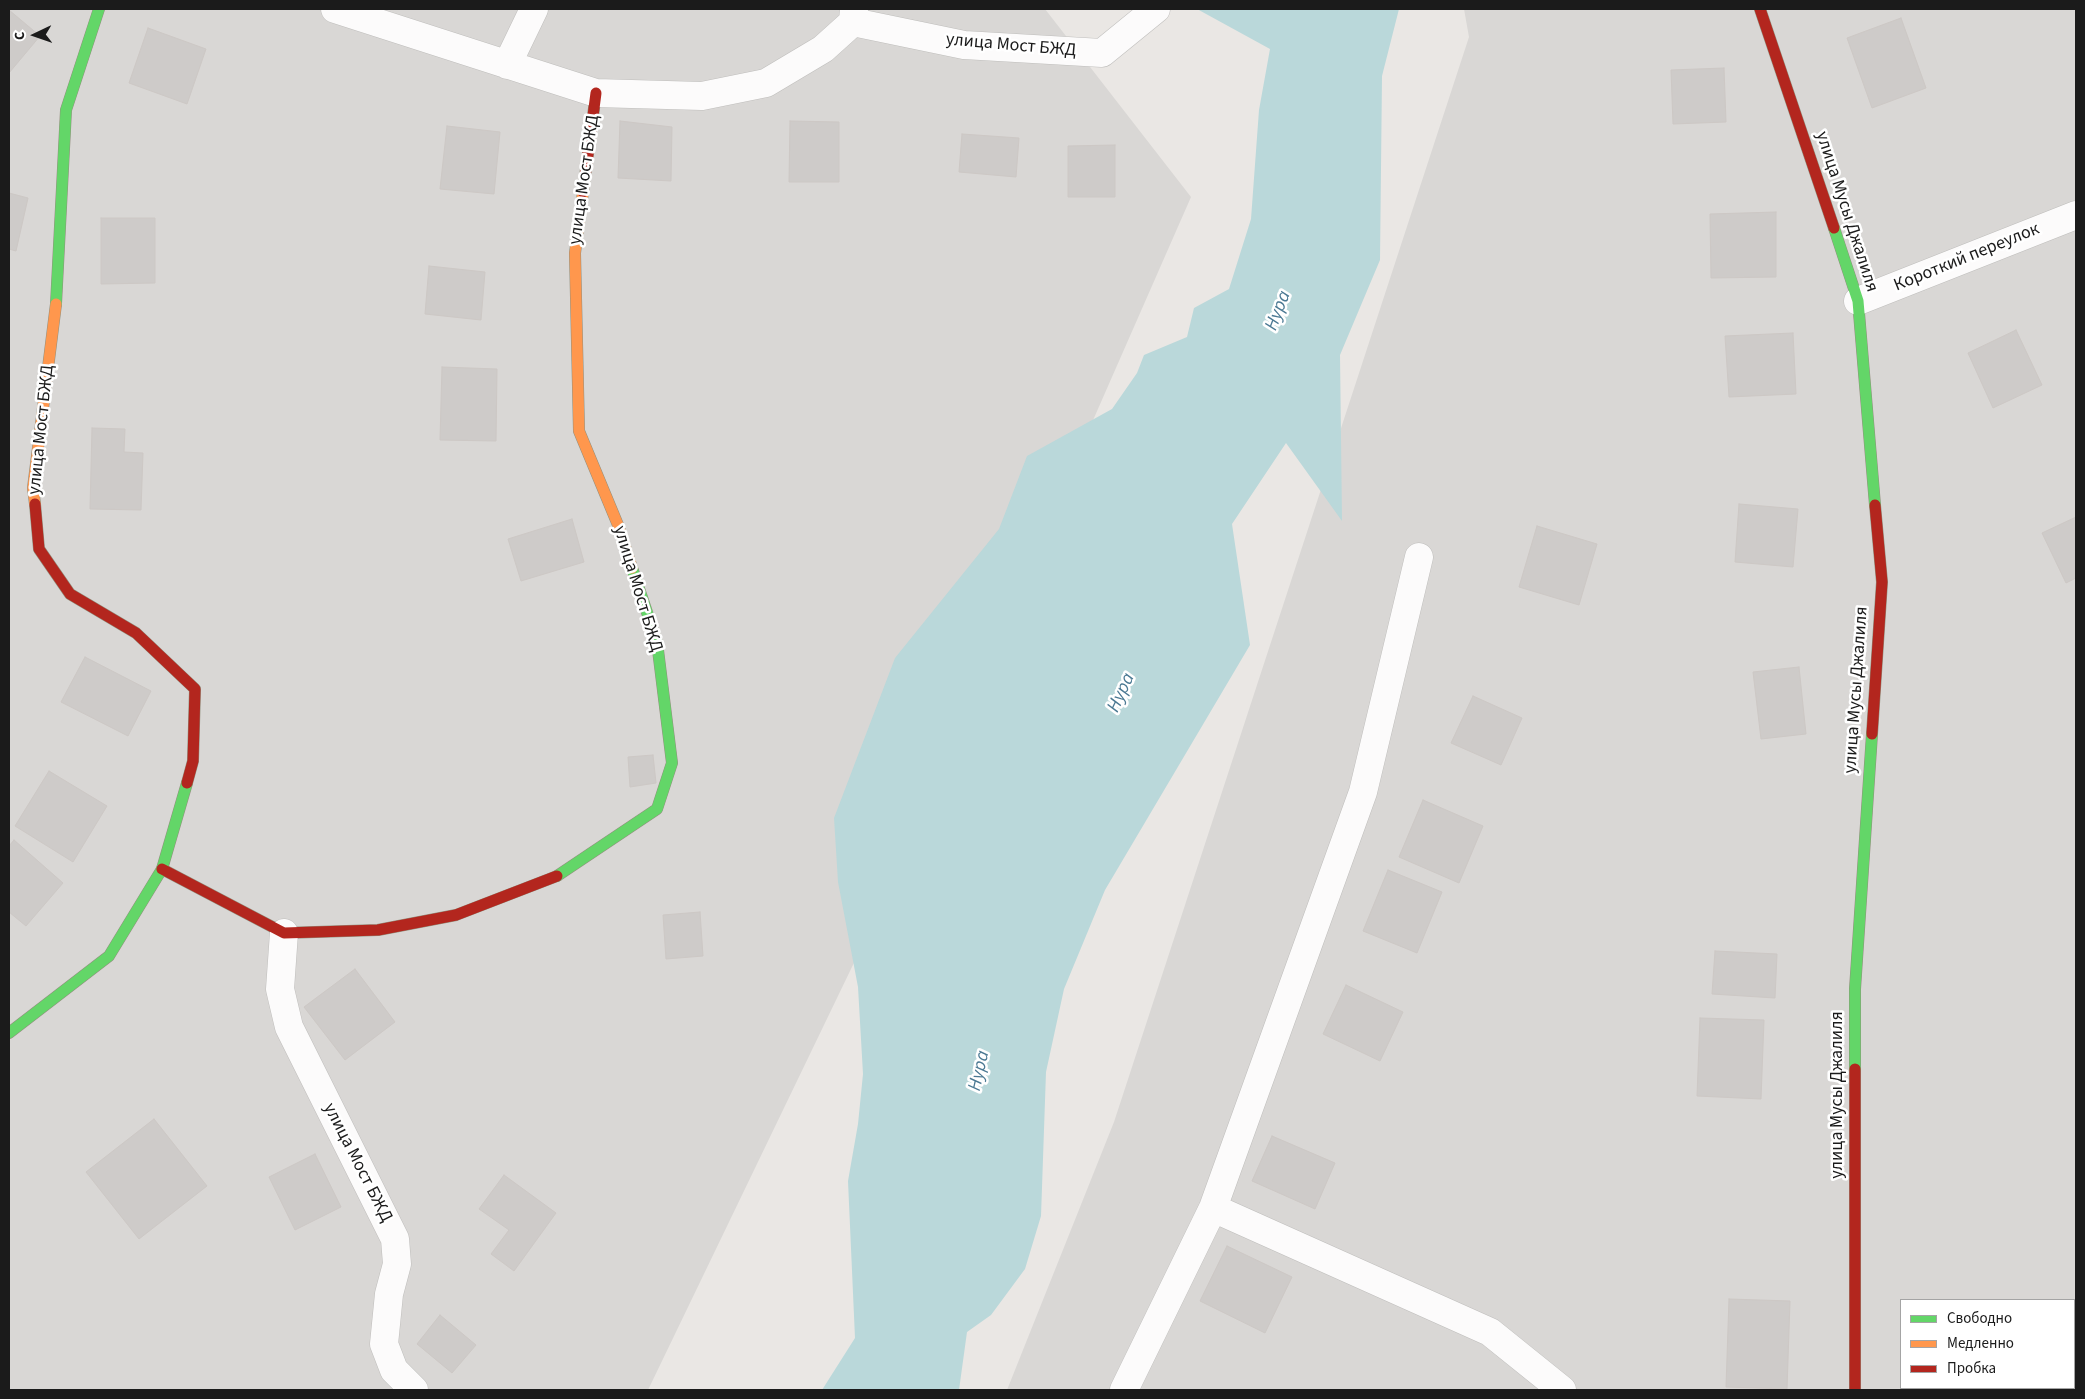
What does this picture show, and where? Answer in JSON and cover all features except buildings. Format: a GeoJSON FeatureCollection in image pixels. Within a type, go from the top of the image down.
{"type":"FeatureCollection","features":[{"type":"Feature","properties":{"kind":"street","name":"улица Мост БЖД"},"geometry":{"type":"LineString","coordinates":[[9,1033],[109,956],[162,869],[193,761],[195,689],[136,633],[70,594],[39,549],[32,488],[56,307],[66,110],[99,9]]}},
{"type":"Feature","properties":{"kind":"street","name":"улица Мост БЖД"},"geometry":{"type":"LineString","coordinates":[[335,9],[507,66],[596,93],[702,96],[766,83],[823,49],[853,16],[964,45],[1102,52],[1156,9]]}},
{"type":"Feature","properties":{"kind":"street"},"geometry":{"type":"LineString","coordinates":[[507,66],[534,9]]}},
{"type":"Feature","properties":{"kind":"street","name":"улица Мусы Джалиля"},"geometry":{"type":"LineString","coordinates":[[1760,9],[1858,301],[1882,582],[1855,988],[1855,1390]]}},
{"type":"Feature","properties":{"kind":"street","name":"улица Мост БЖД"},"geometry":{"type":"LineString","coordinates":[[414,1390],[394,1370],[384,1344],[389,1294],[396,1264],[394,1239],[289,1027],[280,989],[284,934],[378,930],[456,915],[555,877],[656,809],[672,763],[657,642],[618,525],[579,431],[575,253],[596,93]]}},
{"type":"Feature","properties":{"kind":"street","name":"Короткий переулок"},"geometry":{"type":"LineString","coordinates":[[1858,301],[2076,214]]}},
{"type":"Feature","properties":{"kind":"street"},"geometry":{"type":"LineString","coordinates":[[1124,1390],[1213,1208],[1364,792],[1419,557]]}},
{"type":"Feature","properties":{"kind":"street"},"geometry":{"type":"LineString","coordinates":[[162,869],[284,934]]}},
{"type":"Feature","properties":{"kind":"street"},"geometry":{"type":"LineString","coordinates":[[1213,1208],[1490,1332],[1562,1390]]}},
{"type":"Feature","properties":{"kind":"shaded area"},"geometry":{"type":"Polygon","coordinates":[[[9,9],[1045,9],[1191,197],[864,942],[648,1390],[9,1390],[9,9]]]}},
{"type":"Feature","properties":{"kind":"shaded area"},"geometry":{"type":"Polygon","coordinates":[[[1464,9],[2076,9],[2076,1390],[1007,1390],[1114,1122],[1469,37],[1464,9]]]}},
{"type":"Feature","properties":{"kind":"water","name":"Нура"},"geometry":{"type":"Polygon","coordinates":[[[1197,9],[1399,9],[1382,76],[1380,260],[1340,355],[1342,521],[1286,443],[1232,524],[1250,645],[1105,890],[1064,989],[1046,1072],[1041,1216],[1025,1269],[991,1315],[967,1332],[959,1390],[822,1390],[855,1338],[848,1181],[858,1124],[863,1074],[858,987],[838,882],[834,818],[895,658],[999,529],[1027,456],[1112,409],[1137,373],[1144,355],[1187,337],[1194,308],[1229,289],[1251,219],[1259,110],[1270,49],[1197,9]]]}},
{"type":"Feature","properties":{"kind":"traffic: fast"},"geometry":{"type":"LineString","coordinates":[[56,304],[66,110],[99,9]]}},
{"type":"Feature","properties":{"kind":"traffic: fast"},"geometry":{"type":"LineString","coordinates":[[1834,228],[1858,301],[1875,505]]}},
{"type":"Feature","properties":{"kind":"traffic: fast"},"geometry":{"type":"LineString","coordinates":[[557,876],[657,809],[672,763],[657,642],[632,568]]}},
{"type":"Feature","properties":{"kind":"traffic: fast"},"geometry":{"type":"LineString","coordinates":[[1855,1069],[1855,989],[1872,734]]}},
{"type":"Feature","properties":{"kind":"traffic: fast"},"geometry":{"type":"LineString","coordinates":[[9,1033],[109,956],[162,869],[187,783]]}},
{"type":"Feature","properties":{"kind":"traffic: slow"},"geometry":{"type":"LineString","coordinates":[[583,192],[575,253],[579,431],[618,525],[632,568]]}},
{"type":"Feature","properties":{"kind":"traffic: slow"},"geometry":{"type":"LineString","coordinates":[[35,504],[33,488],[56,304]]}},
{"type":"Feature","properties":{"kind":"traffic: jam"},"geometry":{"type":"LineString","coordinates":[[1760,9],[1834,228]]}},
{"type":"Feature","properties":{"kind":"traffic: jam"},"geometry":{"type":"LineString","coordinates":[[583,192],[596,93]]}},
{"type":"Feature","properties":{"kind":"traffic: jam"},"geometry":{"type":"LineString","coordinates":[[35,504],[39,549],[70,594],[136,633],[195,689],[193,761],[187,783]]}},
{"type":"Feature","properties":{"kind":"traffic: jam"},"geometry":{"type":"LineString","coordinates":[[1872,734],[1882,582],[1875,505]]}},
{"type":"Feature","properties":{"kind":"traffic: jam"},"geometry":{"type":"LineString","coordinates":[[162,869],[284,933],[378,930],[456,915],[557,876]]}},
{"type":"Feature","properties":{"kind":"traffic: jam"},"geometry":{"type":"LineString","coordinates":[[1855,1069],[1855,1390]]}}]}
